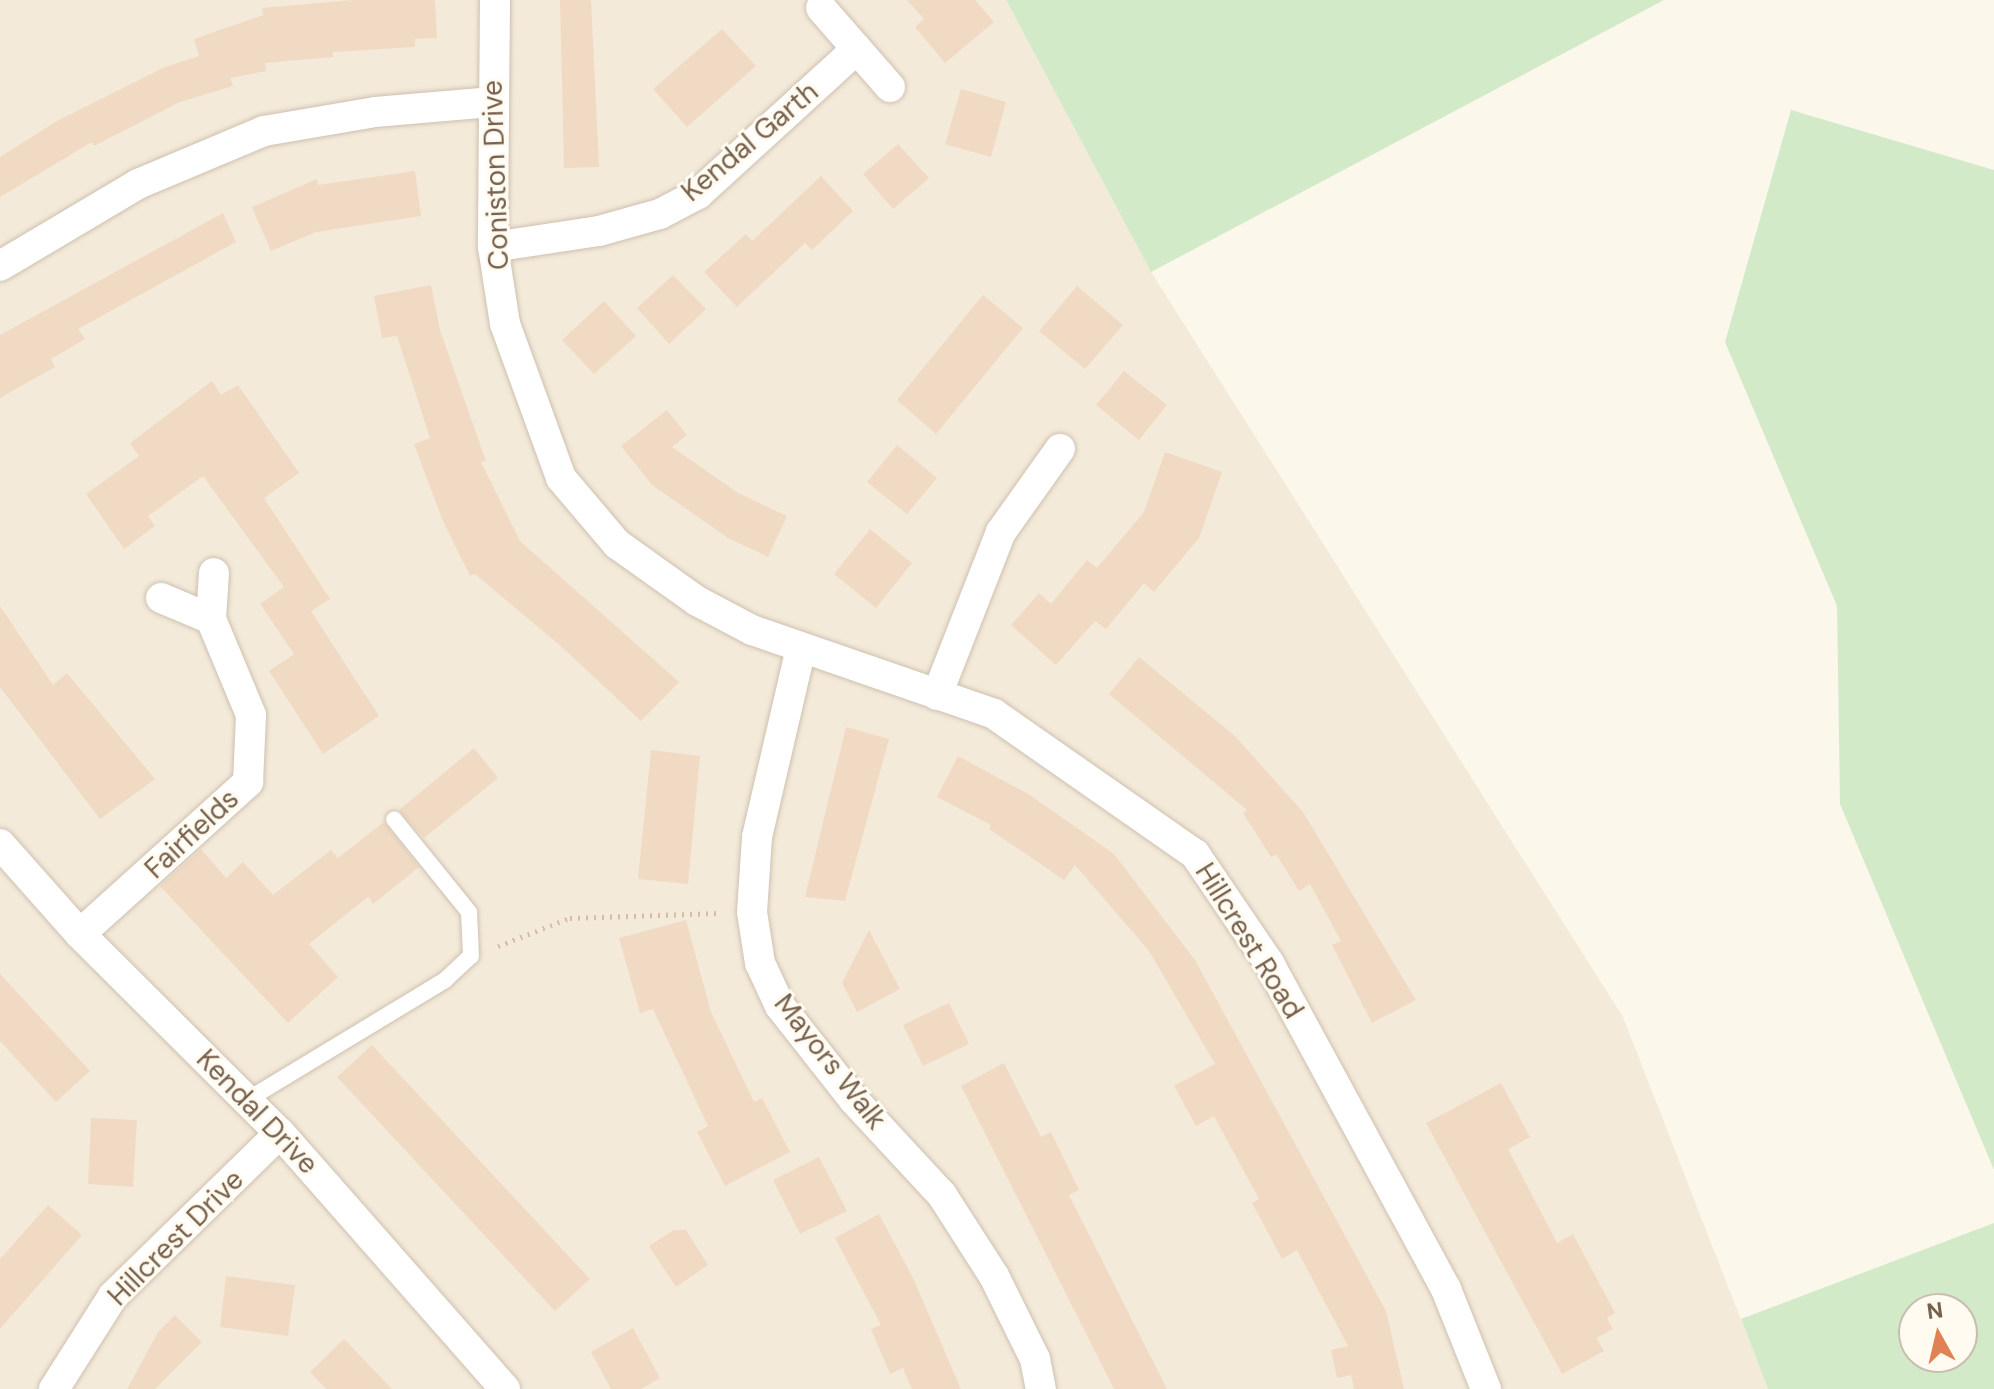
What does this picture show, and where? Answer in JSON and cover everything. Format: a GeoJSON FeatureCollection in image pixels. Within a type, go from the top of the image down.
{"type":"FeatureCollection","features":[{"type":"Feature","properties":{"kind":"street","name":"Coniston Drive"},"geometry":{"type":"LineString","coordinates":[[495,0],[491,102],[493,247],[505,324],[561,478],[617,544],[697,601],[752,630]]}},
{"type":"Feature","properties":{"kind":"street"},"geometry":{"type":"LineString","coordinates":[[821,8],[890,87]]}},
{"type":"Feature","properties":{"kind":"street","name":"Kendal Garth"},"geometry":{"type":"LineString","coordinates":[[493,247],[599,231],[660,214],[698,194],[857,49]]}},
{"type":"Feature","properties":{"kind":"street"},"geometry":{"type":"LineString","coordinates":[[0,266],[138,184],[264,131],[375,112],[491,102]]}},
{"type":"Feature","properties":{"kind":"street"},"geometry":{"type":"LineString","coordinates":[[937,695],[1001,532],[1060,449]]}},
{"type":"Feature","properties":{"kind":"street","name":"Fairfields"},"geometry":{"type":"LineString","coordinates":[[80,934],[248,782],[251,715],[211,619],[214,573]]}},
{"type":"Feature","properties":{"kind":"street"},"geometry":{"type":"LineString","coordinates":[[161,598],[211,619]]}},
{"type":"Feature","properties":{"kind":"street","name":"Hillcrest Road"},"geometry":{"type":"LineString","coordinates":[[752,630],[994,714],[1195,854],[1269,963],[1446,1289],[1486,1389]]}},
{"type":"Feature","properties":{"kind":"street","name":"Mayors Walk"},"geometry":{"type":"LineString","coordinates":[[801,648],[757,837],[752,912],[760,963],[780,1006],[854,1100],[942,1195],[994,1276],[1035,1359],[1041,1389]]}},
{"type":"Feature","properties":{"kind":"street","name":"Kendal Drive"},"geometry":{"type":"LineString","coordinates":[[4,858],[280,1133],[505,1389]]}},
{"type":"Feature","properties":{"kind":"street","name":"Hillcrest Drive"},"geometry":{"type":"LineString","coordinates":[[54,1389],[113,1296],[280,1133]]}},
{"type":"Feature","properties":{"kind":"lane"},"geometry":{"type":"LineString","coordinates":[[247,1100],[445,980],[471,956],[469,912],[394,819]]}},
{"type":"Feature","properties":{"kind":"path"},"geometry":{"type":"LineString","coordinates":[[471,956],[570,918],[752,912]]}},
{"type":"Feature","properties":{"kind":"shaded area"},"geometry":{"type":"Polygon","coordinates":[[[0,0],[1006,0],[1151,272],[1623,1017],[1768,1389],[0,1389],[0,0]]]}},
{"type":"Feature","properties":{"kind":"green space"},"geometry":{"type":"Polygon","coordinates":[[[1006,0],[1664,0],[1151,272],[1006,0]]]}},
{"type":"Feature","properties":{"kind":"green space"},"geometry":{"type":"Polygon","coordinates":[[[1791,110],[1994,170],[1994,1170],[1840,804],[1837,606],[1725,342],[1791,110]]]}},
{"type":"Feature","properties":{"kind":"green space"},"geometry":{"type":"Polygon","coordinates":[[[1994,1223],[1994,1389],[1768,1389],[1741,1319],[1994,1223]]]}},
{"type":"Feature","properties":{"kind":"building"},"geometry":{"type":"Polygon","coordinates":[[[353,0],[435,0],[437,38],[415,39],[415,47],[333,52],[333,57],[265,63],[266,71],[230,78],[233,86],[180,102],[94,146],[92,142],[0,197],[0,157],[57,121],[165,67],[199,56],[194,39],[263,15],[262,8],[353,0]]]}},
{"type":"Feature","properties":{"kind":"building"},"geometry":{"type":"Polygon","coordinates":[[[560,0],[591,0],[599,167],[564,168],[560,0]]]}},
{"type":"Feature","properties":{"kind":"building"},"geometry":{"type":"Polygon","coordinates":[[[907,0],[975,0],[994,22],[945,63],[915,27],[924,19],[907,0]]]}},
{"type":"Feature","properties":{"kind":"building"},"geometry":{"type":"Polygon","coordinates":[[[722,29],[756,66],[687,127],[653,89],[722,29]]]}},
{"type":"Feature","properties":{"kind":"building"},"geometry":{"type":"Polygon","coordinates":[[[961,89],[1006,102],[991,157],[945,144],[961,89]]]}},
{"type":"Feature","properties":{"kind":"building"},"geometry":{"type":"Polygon","coordinates":[[[898,144],[929,178],[893,209],[863,174],[898,144]]]}},
{"type":"Feature","properties":{"kind":"building"},"geometry":{"type":"Polygon","coordinates":[[[415,171],[421,216],[316,232],[271,251],[252,207],[317,179],[318,185],[415,171]]]}},
{"type":"Feature","properties":{"kind":"building"},"geometry":{"type":"Polygon","coordinates":[[[821,176],[853,211],[812,250],[805,243],[737,307],[704,272],[746,234],[752,241],[821,176]]]}},
{"type":"Feature","properties":{"kind":"building"},"geometry":{"type":"Polygon","coordinates":[[[223,213],[236,242],[78,329],[85,339],[51,359],[55,367],[0,398],[0,335],[223,213]]]}},
{"type":"Feature","properties":{"kind":"building"},"geometry":{"type":"Polygon","coordinates":[[[673,275],[706,309],[669,344],[637,308],[673,275]]]}},
{"type":"Feature","properties":{"kind":"building"},"geometry":{"type":"Polygon","coordinates":[[[431,285],[440,330],[486,461],[481,462],[520,541],[679,682],[641,721],[563,648],[475,574],[470,576],[442,519],[414,444],[430,438],[397,336],[382,338],[374,296],[431,285]]]}},
{"type":"Feature","properties":{"kind":"building"},"geometry":{"type":"Polygon","coordinates":[[[1077,286],[1123,325],[1085,369],[1039,331],[1077,286]]]}},
{"type":"Feature","properties":{"kind":"building"},"geometry":{"type":"Polygon","coordinates":[[[983,295],[1023,328],[936,434],[897,400],[983,295]]]}},
{"type":"Feature","properties":{"kind":"building"},"geometry":{"type":"Polygon","coordinates":[[[604,301],[636,336],[594,374],[562,340],[604,301]]]}},
{"type":"Feature","properties":{"kind":"building"},"geometry":{"type":"Polygon","coordinates":[[[1124,371],[1167,405],[1139,440],[1096,405],[1124,371]]]}},
{"type":"Feature","properties":{"kind":"building"},"geometry":{"type":"Polygon","coordinates":[[[212,381],[221,395],[238,385],[299,473],[264,498],[330,599],[311,611],[379,716],[323,754],[269,671],[294,654],[260,604],[284,587],[203,476],[148,516],[155,526],[124,549],[86,494],[139,456],[130,443],[212,381]]]}},
{"type":"Feature","properties":{"kind":"building"},"geometry":{"type":"Polygon","coordinates":[[[667,410],[687,435],[672,447],[738,493],[787,516],[768,557],[728,538],[652,485],[621,446],[667,410]]]}},
{"type":"Feature","properties":{"kind":"building"},"geometry":{"type":"Polygon","coordinates":[[[897,445],[937,478],[907,514],[867,482],[897,445]]]}},
{"type":"Feature","properties":{"kind":"building"},"geometry":{"type":"Polygon","coordinates":[[[1165,452],[1222,472],[1199,538],[1154,592],[1144,583],[1106,629],[1095,621],[1056,665],[1011,625],[1039,593],[1051,604],[1087,560],[1097,568],[1144,512],[1165,452]]]}},
{"type":"Feature","properties":{"kind":"building"},"geometry":{"type":"Polygon","coordinates":[[[870,529],[912,563],[876,608],[834,574],[870,529]]]}},
{"type":"Feature","properties":{"kind":"building"},"geometry":{"type":"Polygon","coordinates":[[[0,606],[53,685],[67,673],[155,779],[100,819],[0,687],[0,606]]]}},
{"type":"Feature","properties":{"kind":"building"},"geometry":{"type":"Polygon","coordinates":[[[1139,657],[1235,736],[1303,812],[1416,1000],[1372,1023],[1332,945],[1341,941],[1310,884],[1299,891],[1276,854],[1271,857],[1243,813],[1247,810],[1109,694],[1139,657]]]}},
{"type":"Feature","properties":{"kind":"building"},"geometry":{"type":"Polygon","coordinates":[[[846,727],[889,739],[845,901],[805,897],[846,727]]]}},
{"type":"Feature","properties":{"kind":"building"},"geometry":{"type":"Polygon","coordinates":[[[474,748],[498,778],[424,838],[399,810],[474,748]]]}},
{"type":"Feature","properties":{"kind":"building"},"geometry":{"type":"Polygon","coordinates":[[[651,750],[700,756],[688,884],[638,879],[651,750]]]}},
{"type":"Feature","properties":{"kind":"building"},"geometry":{"type":"Polygon","coordinates":[[[958,756],[1030,795],[1114,854],[1195,960],[1386,1311],[1404,1389],[1354,1389],[1351,1375],[1337,1378],[1331,1350],[1348,1346],[1297,1250],[1282,1259],[1252,1203],[1259,1199],[1214,1116],[1196,1126],[1174,1086],[1215,1064],[1149,951],[1075,865],[1064,880],[989,829],[991,825],[937,797],[958,756]]]}},
{"type":"Feature","properties":{"kind":"building"},"geometry":{"type":"Polygon","coordinates":[[[384,822],[419,867],[373,904],[368,897],[309,944],[338,977],[288,1023],[160,886],[201,849],[226,878],[243,862],[273,895],[331,850],[338,858],[384,822]]]}},
{"type":"Feature","properties":{"kind":"building"},"geometry":{"type":"Polygon","coordinates":[[[686,920],[711,1012],[754,1102],[762,1098],[790,1152],[725,1186],[697,1132],[708,1126],[653,1009],[640,1013],[619,938],[686,920]]]}},
{"type":"Feature","properties":{"kind":"building"},"geometry":{"type":"Polygon","coordinates":[[[869,930],[900,989],[857,1012],[842,983],[869,930]]]}},
{"type":"Feature","properties":{"kind":"building"},"geometry":{"type":"Polygon","coordinates":[[[0,974],[90,1071],[56,1102],[0,1041],[0,974]]]}},
{"type":"Feature","properties":{"kind":"building"},"geometry":{"type":"Polygon","coordinates":[[[949,1003],[969,1044],[923,1066],[903,1025],[949,1003]]]}},
{"type":"Feature","properties":{"kind":"building"},"geometry":{"type":"Polygon","coordinates":[[[372,1045],[590,1279],[555,1311],[337,1077],[372,1045]]]}},
{"type":"Feature","properties":{"kind":"building"},"geometry":{"type":"Polygon","coordinates":[[[1004,1063],[1041,1137],[1051,1132],[1079,1190],[1069,1195],[1167,1389],[1114,1389],[961,1086],[1004,1063]]]}},
{"type":"Feature","properties":{"kind":"building"},"geometry":{"type":"Polygon","coordinates":[[[1501,1083],[1530,1137],[1508,1149],[1557,1243],[1573,1234],[1615,1313],[1607,1318],[1613,1329],[1596,1338],[1604,1351],[1562,1374],[1426,1123],[1501,1083]]]}},
{"type":"Feature","properties":{"kind":"building"},"geometry":{"type":"Polygon","coordinates":[[[91,1118],[137,1120],[133,1187],[88,1184],[91,1118]]]}},
{"type":"Feature","properties":{"kind":"building"},"geometry":{"type":"Polygon","coordinates":[[[819,1157],[847,1211],[800,1234],[773,1180],[819,1157]]]}},
{"type":"Feature","properties":{"kind":"building"},"geometry":{"type":"Polygon","coordinates":[[[48,1205],[82,1235],[0,1329],[0,1259],[48,1205]]]}},
{"type":"Feature","properties":{"kind":"building"},"geometry":{"type":"Polygon","coordinates":[[[879,1214],[913,1278],[961,1389],[912,1389],[903,1368],[890,1374],[871,1329],[881,1325],[835,1238],[879,1214]]]}},
{"type":"Feature","properties":{"kind":"building"},"geometry":{"type":"Polygon","coordinates":[[[674,1230],[686,1230],[708,1265],[676,1287],[649,1246],[674,1230]]]}},
{"type":"Feature","properties":{"kind":"building"},"geometry":{"type":"Polygon","coordinates":[[[226,1276],[295,1285],[288,1336],[220,1327],[226,1276]]]}},
{"type":"Feature","properties":{"kind":"building"},"geometry":{"type":"Polygon","coordinates":[[[175,1315],[202,1342],[155,1389],[127,1389],[158,1332],[175,1315]]]}},
{"type":"Feature","properties":{"kind":"building"},"geometry":{"type":"Polygon","coordinates":[[[633,1328],[660,1378],[641,1389],[611,1389],[591,1352],[633,1328]]]}},
{"type":"Feature","properties":{"kind":"building"},"geometry":{"type":"Polygon","coordinates":[[[344,1339],[392,1389],[326,1389],[310,1372],[344,1339]]]}}]}
